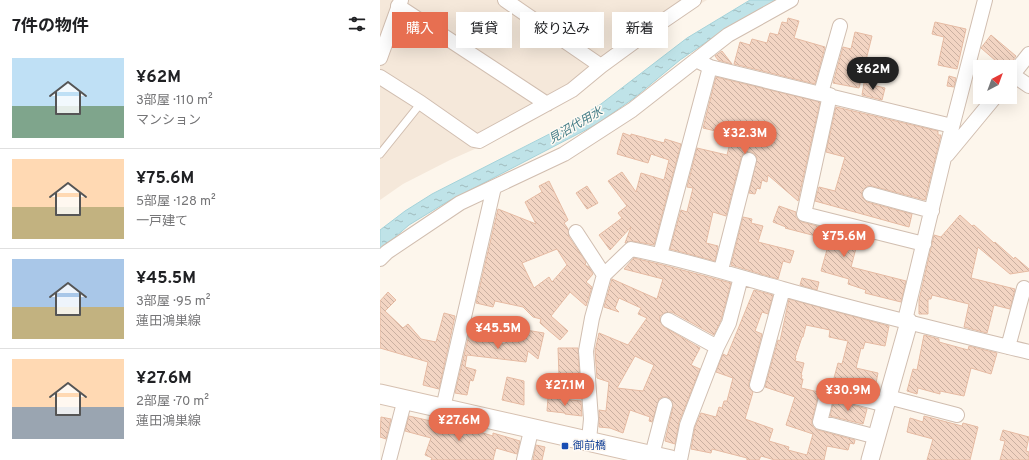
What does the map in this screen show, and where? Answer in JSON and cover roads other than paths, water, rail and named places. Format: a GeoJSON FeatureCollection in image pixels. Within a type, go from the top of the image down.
{"type":"FeatureCollection","features":[{"type":"Feature","properties":{"kind":"main road"},"geometry":{"type":"LineString","coordinates":[[380,394],[532,427],[667,459]]}},
{"type":"Feature","properties":{"kind":"street"},"geometry":{"type":"LineString","coordinates":[[505,0],[600,66]]}},
{"type":"Feature","properties":{"kind":"street"},"geometry":{"type":"LineString","coordinates":[[380,77],[421,103],[474,140],[479,141],[572,90],[600,66],[693,0]]}},
{"type":"Feature","properties":{"kind":"street"},"geometry":{"type":"LineString","coordinates":[[380,259],[387,252],[460,203],[564,154],[632,110],[728,35],[791,0]]}},
{"type":"Feature","properties":{"kind":"street"},"geometry":{"type":"LineString","coordinates":[[870,460],[909,322],[906,316],[952,126],[985,0]]}},
{"type":"Feature","properties":{"kind":"street"},"geometry":{"type":"LineString","coordinates":[[380,58],[399,3],[547,104]]}},
{"type":"Feature","properties":{"kind":"street"},"geometry":{"type":"LineString","coordinates":[[840,26],[825,94],[804,214],[924,244]]}},
{"type":"Feature","properties":{"kind":"street"},"geometry":{"type":"LineString","coordinates":[[1017,69],[1029,54]]}},
{"type":"Feature","properties":{"kind":"street"},"geometry":{"type":"LineString","coordinates":[[696,60],[710,67],[952,126]]}},
{"type":"Feature","properties":{"kind":"street"},"geometry":{"type":"LineString","coordinates":[[660,254],[710,67]]}},
{"type":"Feature","properties":{"kind":"street"},"geometry":{"type":"LineString","coordinates":[[1017,80],[1029,86]]}},
{"type":"Feature","properties":{"kind":"street"},"geometry":{"type":"LineString","coordinates":[[944,158],[989,104]]}},
{"type":"Feature","properties":{"kind":"street"},"geometry":{"type":"LineString","coordinates":[[721,270],[749,160]]}},
{"type":"Feature","properties":{"kind":"street"},"geometry":{"type":"LineString","coordinates":[[443,408],[494,187]]}},
{"type":"Feature","properties":{"kind":"street"},"geometry":{"type":"LineString","coordinates":[[870,194],[932,211]]}},
{"type":"Feature","properties":{"kind":"street"},"geometry":{"type":"LineString","coordinates":[[576,232],[604,275]]}},
{"type":"Feature","properties":{"kind":"street"},"geometry":{"type":"LineString","coordinates":[[589,440],[591,419],[586,351],[592,318],[604,275],[631,249],[660,254],[721,270],[784,290],[1029,352]]}},
{"type":"Feature","properties":{"kind":"street"},"geometry":{"type":"LineString","coordinates":[[667,459],[687,425],[717,347],[729,323],[742,277]]}},
{"type":"Feature","properties":{"kind":"street"},"geometry":{"type":"LineString","coordinates":[[1008,347],[1024,288]]}},
{"type":"Feature","properties":{"kind":"street"},"geometry":{"type":"LineString","coordinates":[[757,385],[784,290]]}},
{"type":"Feature","properties":{"kind":"street"},"geometry":{"type":"LineString","coordinates":[[668,320],[717,347]]}},
{"type":"Feature","properties":{"kind":"street"},"geometry":{"type":"LineString","coordinates":[[877,437],[820,422],[828,390],[957,415]]}},
{"type":"Feature","properties":{"kind":"street"},"geometry":{"type":"LineString","coordinates":[[389,460],[405,399]]}},
{"type":"Feature","properties":{"kind":"street"},"geometry":{"type":"LineString","coordinates":[[665,405],[667,459]]}},
{"type":"Feature","properties":{"kind":"street"},"geometry":{"type":"LineString","coordinates":[[524,460],[532,427]]}},
{"type":"Feature","properties":{"kind":"lane"},"geometry":{"type":"LineString","coordinates":[[380,154],[421,103]]}},
{"type":"Feature","properties":{"kind":"water","name":"見沼代用水"},"geometry":{"type":"Polygon","coordinates":[[[750,0],[777,0],[715,36],[680,60],[634,98],[597,124],[445,203],[409,225],[380,250],[380,230],[405,211],[432,194],[565,126],[601,104],[687,38],[750,0]]]}},
{"type":"Feature","properties":{"kind":"place","name":"御前橋"},"geometry":{"type":"Point","coordinates":[565,446]}}]}
